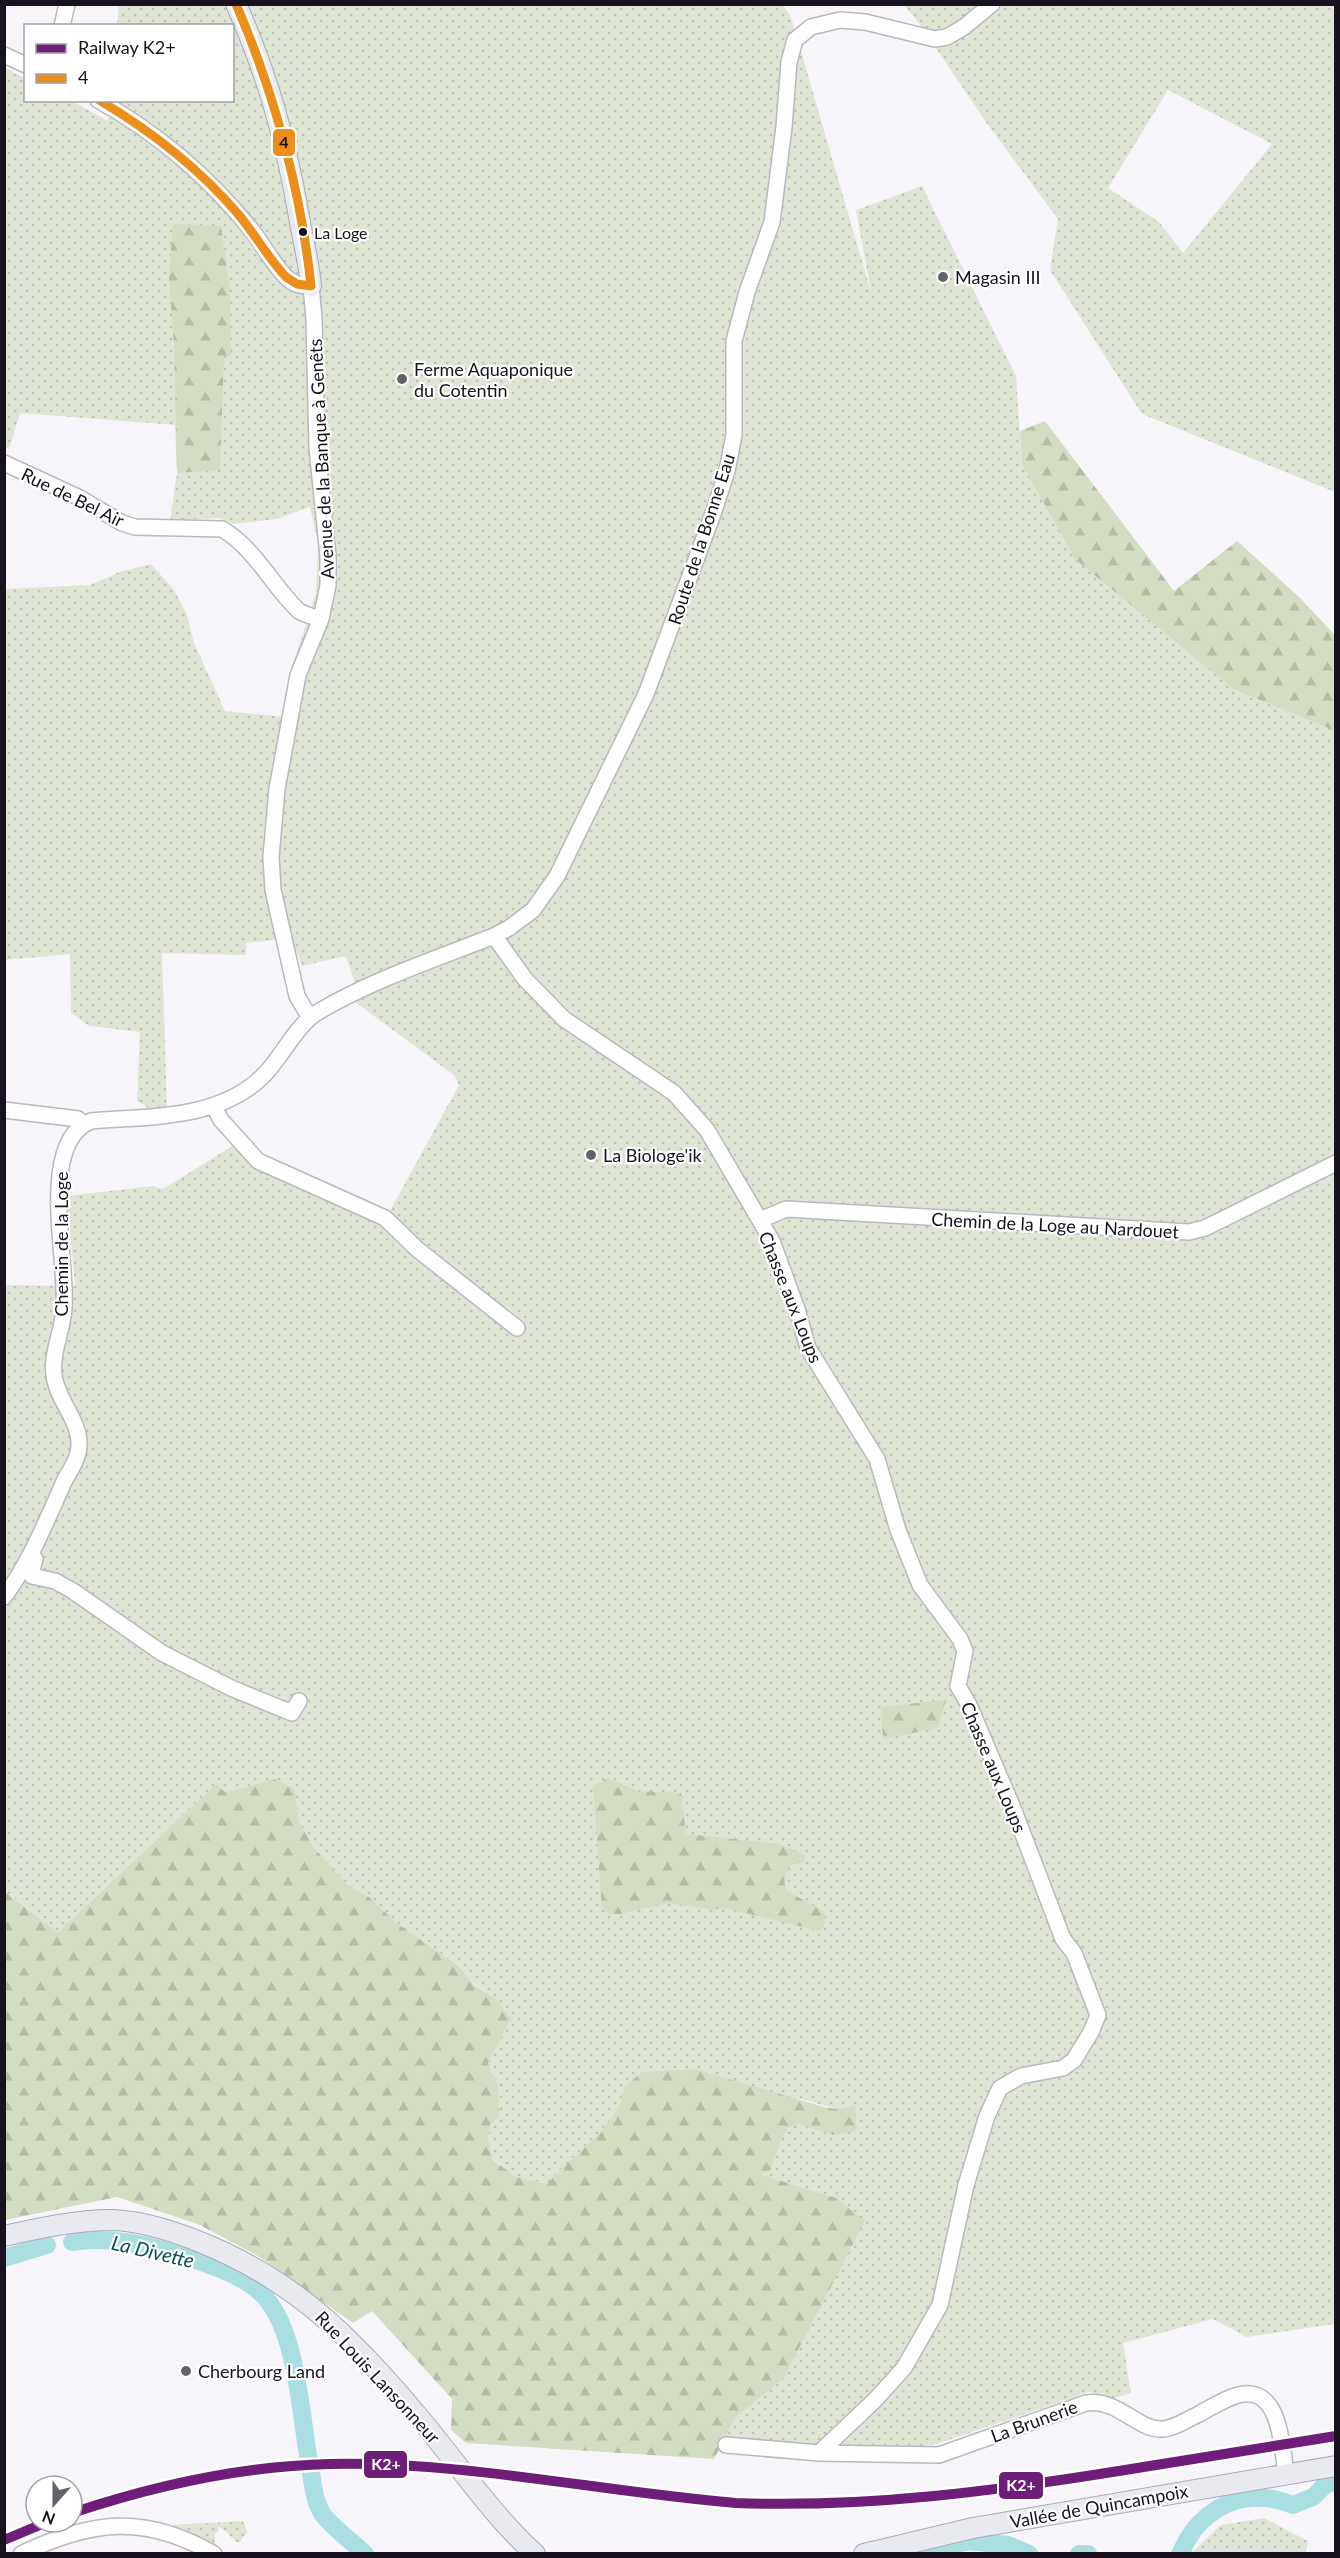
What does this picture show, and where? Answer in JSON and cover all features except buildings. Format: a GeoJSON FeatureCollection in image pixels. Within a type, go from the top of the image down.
{"type":"FeatureCollection","features":[{"type":"Feature","properties":{"kind":"main road","name":"Avenue de la Banque à Genêts"},"geometry":{"type":"LineString","coordinates":[[236,4],[265,73],[279,121],[291,171],[311,286]]}},
{"type":"Feature","properties":{"kind":"main road","name":"Rue Louis Lansonneur"},"geometry":{"type":"LineString","coordinates":[[4,2236],[36,2228],[113,2220],[168,2229],[241,2260],[300,2296],[345,2336],[440,2444],[508,2527],[535,2553]]}},
{"type":"Feature","properties":{"kind":"main road","name":"Vallée de Quincampoix"},"geometry":{"type":"LineString","coordinates":[[864,2553],[973,2528],[1335,2466]]}},
{"type":"Feature","properties":{"kind":"street"},"geometry":{"type":"LineString","coordinates":[[62,24],[67,4]]}},
{"type":"Feature","properties":{"kind":"street","name":"Route de la Bonne Eau"},"geometry":{"type":"LineString","coordinates":[[310,1018],[355,994],[494,936],[509,928],[532,910],[552,883],[638,712],[668,639],[713,514],[731,453],[735,412],[734,341],[747,292],[772,222],[790,53],[795,40],[802,32],[820,23],[840,20],[865,22],[935,39],[956,32],[992,4]]}},
{"type":"Feature","properties":{"kind":"street"},"geometry":{"type":"LineString","coordinates":[[4,55],[24,64]]}},
{"type":"Feature","properties":{"kind":"street"},"geometry":{"type":"LineString","coordinates":[[101,102],[174,151],[206,181],[252,231],[284,275],[301,286],[311,286]]}},
{"type":"Feature","properties":{"kind":"street","name":"Avenue de la Banque à Genêts"},"geometry":{"type":"LineString","coordinates":[[310,1018],[297,996],[273,890],[272,838],[277,789],[298,675],[321,619],[327,597],[328,556],[317,448],[311,286]]}},
{"type":"Feature","properties":{"kind":"street","name":"Rue de Bel Air"},"geometry":{"type":"LineString","coordinates":[[4,463],[80,498],[122,523],[135,527],[222,529],[263,566],[301,612],[321,619]]}},
{"type":"Feature","properties":{"kind":"street","name":"Chasse aux Loups"},"geometry":{"type":"LineString","coordinates":[[494,936],[525,979],[564,1019],[674,1093],[707,1130],[760,1220],[777,1252],[808,1348],[877,1459],[912,1568],[924,1591],[955,1632],[965,1651],[958,1686],[969,1705],[1013,1808],[1063,1939],[1074,1953],[1098,2015],[1091,2032],[1074,2060],[1063,2068],[1021,2076],[1000,2088],[987,2116],[966,2185],[940,2305],[904,2368],[875,2400],[819,2453]]}},
{"type":"Feature","properties":{"kind":"street"},"geometry":{"type":"LineString","coordinates":[[4,1110],[78,1119],[82,1125],[91,1121],[197,1111],[214,1107],[238,1096],[264,1076],[310,1018]]}},
{"type":"Feature","properties":{"kind":"street"},"geometry":{"type":"LineString","coordinates":[[214,1107],[221,1120],[258,1161],[385,1218],[417,1249],[517,1328]]}},
{"type":"Feature","properties":{"kind":"street","name":"Chemin de la Loge"},"geometry":{"type":"LineString","coordinates":[[4,1597],[21,1574],[38,1544],[64,1481],[76,1459],[79,1446],[74,1422],[57,1390],[53,1367],[64,1311],[59,1170],[66,1146],[82,1125]]}},
{"type":"Feature","properties":{"kind":"street","name":"Chemin de la Loge au Nardouet"},"geometry":{"type":"LineString","coordinates":[[760,1220],[786,1209],[1189,1232],[1205,1228],[1335,1163]]}},
{"type":"Feature","properties":{"kind":"street"},"geometry":{"type":"LineString","coordinates":[[38,1544],[31,1573],[33,1576],[55,1581],[74,1591],[162,1653],[231,1688],[292,1713],[299,1701]]}},
{"type":"Feature","properties":{"kind":"street","name":"La Brunerie"},"geometry":{"type":"LineString","coordinates":[[726,2445],[819,2453],[939,2455],[1094,2402],[1107,2404],[1150,2427],[1164,2429],[1229,2399],[1246,2394],[1259,2397],[1266,2402],[1276,2416],[1286,2474]]}},
{"type":"Feature","properties":{"kind":"street"},"geometry":{"type":"LineString","coordinates":[[21,2553],[56,2538],[95,2528],[147,2527],[178,2536],[214,2553]]}},
{"type":"Feature","properties":{"kind":"green space"},"geometry":{"type":"Polygon","coordinates":[[[119,5],[783,5],[791,17],[871,292],[856,210],[922,186],[1016,376],[1022,464],[1233,689],[1335,731],[1335,2324],[1247,2337],[1213,2319],[1123,2343],[1131,2393],[1112,2399],[1089,2392],[937,2444],[923,2446],[846,2445],[811,2448],[723,2442],[736,2417],[783,2379],[836,2198],[758,2174],[770,2171],[779,2142],[793,2125],[804,2124],[833,2135],[854,2105],[836,2109],[801,2099],[624,2087],[621,2101],[604,2127],[547,2184],[517,2177],[493,2159],[488,2137],[498,2085],[488,2063],[506,2026],[495,1998],[474,1984],[459,1966],[398,1924],[369,1897],[348,1885],[314,1848],[299,1821],[295,1789],[276,1779],[225,1792],[216,1784],[58,1932],[5,1891],[5,1285],[75,1286],[67,1196],[153,1186],[163,1189],[234,1145],[265,1171],[283,1181],[379,1221],[390,1211],[459,1085],[454,1075],[355,1002],[356,987],[346,956],[302,966],[292,938],[246,943],[246,955],[162,953],[167,1108],[152,1110],[137,1101],[140,1032],[89,1026],[71,1013],[70,954],[5,960],[5,589],[90,585],[119,572],[151,564],[174,590],[187,615],[194,643],[225,711],[284,717],[291,670],[316,593],[318,543],[310,507],[277,519],[233,524],[219,518],[170,520],[177,473],[175,425],[20,413],[9,449],[5,447],[5,68],[24,78],[24,102],[74,102],[108,121],[110,102],[234,102],[234,24],[117,24],[119,5]]]}},
{"type":"Feature","properties":{"kind":"green space"},"geometry":{"type":"Polygon","coordinates":[[[904,5],[1335,5],[1335,492],[1142,414],[1050,270],[1058,219],[988,125],[919,23],[904,5]],[[1168,90],[1108,188],[1159,222],[1183,253],[1272,144],[1168,90]]]}},
{"type":"Feature","properties":{"kind":"green space"},"geometry":{"type":"Polygon","coordinates":[[[173,224],[221,226],[230,290],[231,356],[224,356],[220,470],[177,473],[174,345],[169,277],[173,224]]]}},
{"type":"Feature","properties":{"kind":"green space"},"geometry":{"type":"Polygon","coordinates":[[[1045,421],[1174,591],[1237,541],[1299,597],[1335,635],[1335,731],[1233,689],[1075,559],[1022,464],[1020,431],[1045,421]]]}},
{"type":"Feature","properties":{"kind":"green space"},"geometry":{"type":"Polygon","coordinates":[[[946,1700],[938,1728],[883,1739],[881,1707],[946,1700]]]}},
{"type":"Feature","properties":{"kind":"green space"},"geometry":{"type":"Polygon","coordinates":[[[608,1778],[637,1791],[681,1793],[686,1834],[780,1844],[805,1855],[804,1862],[792,1864],[788,1870],[785,1887],[787,1891],[823,1911],[825,1922],[822,1929],[820,1931],[724,1908],[712,1910],[668,1903],[620,1914],[610,1914],[602,1907],[593,1786],[608,1778]]]}},
{"type":"Feature","properties":{"kind":"green space"},"geometry":{"type":"Polygon","coordinates":[[[276,1779],[295,1789],[299,1821],[314,1848],[348,1885],[369,1897],[398,1924],[459,1966],[474,1985],[495,1998],[511,2018],[488,2063],[498,2085],[499,2117],[490,2125],[488,2137],[493,2160],[517,2177],[547,2184],[604,2127],[621,2101],[624,2087],[642,2072],[695,2069],[824,2107],[836,2109],[855,2105],[856,2131],[833,2135],[799,2124],[788,2128],[770,2171],[759,2174],[836,2198],[865,2221],[783,2379],[736,2417],[714,2459],[466,2443],[451,2430],[452,2399],[372,2311],[353,2323],[258,2256],[200,2225],[117,2197],[5,2220],[4,1891],[58,1932],[216,1784],[225,1792],[276,1779]]]}},
{"type":"Feature","properties":{"kind":"green space"},"geometry":{"type":"Polygon","coordinates":[[[1264,2518],[1308,2541],[1306,2553],[1191,2553],[1221,2525],[1264,2518]]]}},
{"type":"Feature","properties":{"kind":"green space"},"geometry":{"type":"Polygon","coordinates":[[[243,2521],[247,2532],[239,2543],[218,2527],[218,2532],[215,2533],[215,2547],[173,2527],[173,2525],[243,2521]]]}},
{"type":"Feature","properties":{"kind":"waterway","name":"La Divette"},"geometry":{"type":"LineString","coordinates":[[72,2242],[116,2241],[159,2249],[226,2271],[261,2293],[273,2308],[290,2348],[313,2487],[319,2507],[325,2517],[365,2554]]}},
{"type":"Feature","properties":{"kind":"waterway","name":"La Divette"},"geometry":{"type":"LineString","coordinates":[[4,2258],[47,2245]]}},
{"type":"Feature","properties":{"kind":"waterway","name":"La Divette"},"geometry":{"type":"LineString","coordinates":[[1180,2554],[1198,2525],[1219,2508],[1242,2499],[1254,2498],[1267,2498],[1293,2505],[1313,2497],[1325,2485],[1336,2481]]}},
{"type":"Feature","properties":{"kind":"waterway","name":"La Divette"},"geometry":{"type":"LineString","coordinates":[[914,2554],[969,2541],[1008,2545],[1029,2554]]}},
{"type":"Feature","properties":{"kind":"waterway","name":"La Divette"},"geometry":{"type":"LineString","coordinates":[[1079,2554],[1088,2554]]}},
{"type":"Feature","properties":{"kind":"rail line","name":"K2+"},"geometry":{"type":"LineString","coordinates":[[84,2509],[167,2486],[231,2473],[330,2464],[431,2467],[736,2503],[834,2503],[931,2496],[1028,2485],[1336,2436]]}},
{"type":"Feature","properties":{"kind":"rail line","name":"K2+"},"geometry":{"type":"LineString","coordinates":[[4,2540],[24,2532]]}},
{"type":"Feature","properties":{"kind":"transit line","name":"4"},"geometry":{"type":"LineString","coordinates":[[236,4],[250,37],[284,142],[300,214],[311,286]]}},
{"type":"Feature","properties":{"kind":"transit line","name":"4"},"geometry":{"type":"LineString","coordinates":[[102,102],[137,124],[191,166],[238,214],[286,277],[297,284],[311,286]]}},
{"type":"Feature","properties":{"kind":"place","name":"La Loge"},"geometry":{"type":"Point","coordinates":[303,232]}},
{"type":"Feature","properties":{"kind":"place","name":"Magasin III"},"geometry":{"type":"Point","coordinates":[943,277]}},
{"type":"Feature","properties":{"kind":"place","name":"Ferme Aquaponique du Cotentin"},"geometry":{"type":"Point","coordinates":[402,379]}},
{"type":"Feature","properties":{"kind":"place","name":"La Biologe'ik"},"geometry":{"type":"Point","coordinates":[591,1155]}},
{"type":"Feature","properties":{"kind":"place","name":"Cherbourg Land"},"geometry":{"type":"Point","coordinates":[186,2371]}}]}
